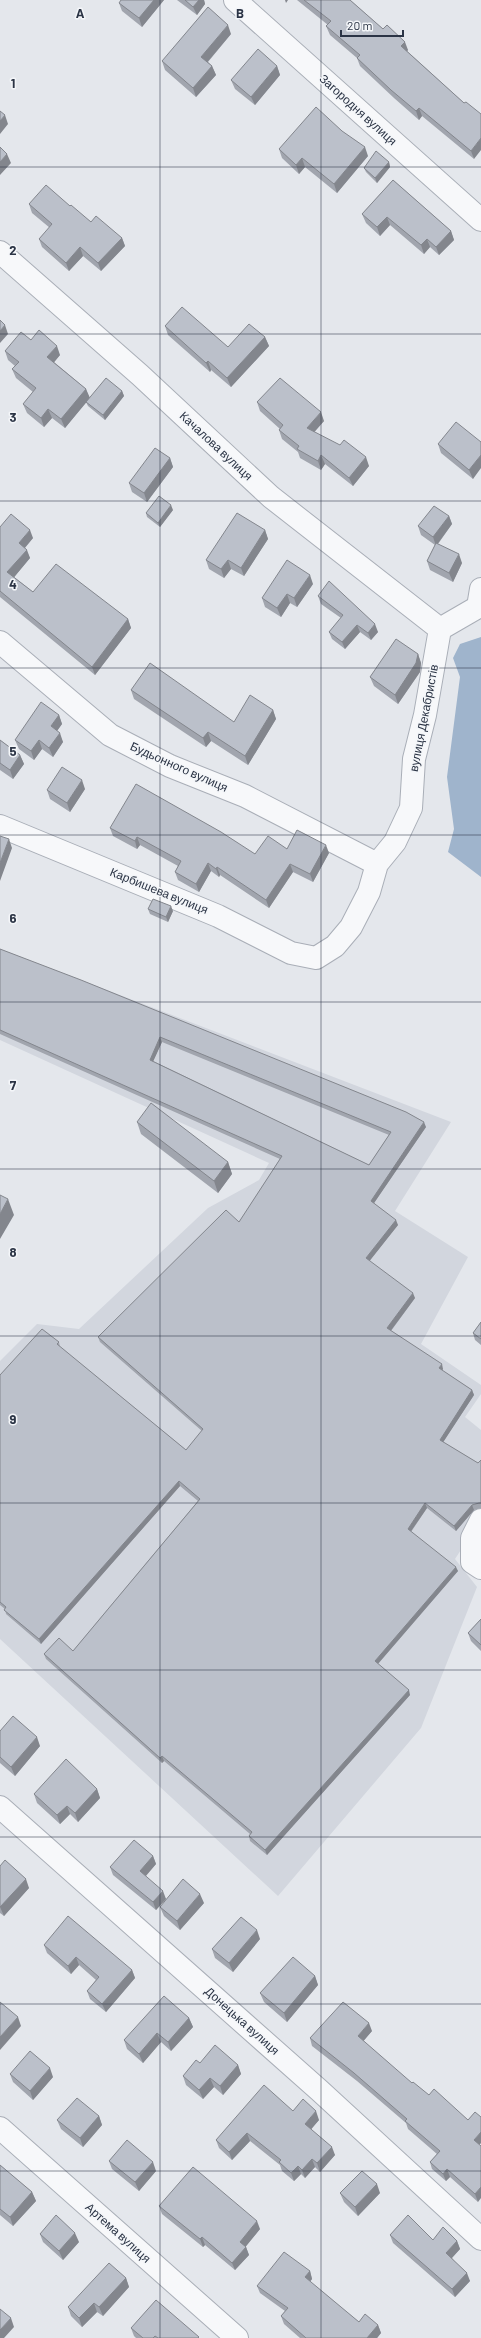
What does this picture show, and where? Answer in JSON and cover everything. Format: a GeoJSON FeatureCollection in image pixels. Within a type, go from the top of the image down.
{"type":"FeatureCollection","features":[{"type":"Feature","properties":{"kind":"street","name":"Загородня вулиця"},"geometry":{"type":"LineString","coordinates":[[235,0],[481,220]]}},
{"type":"Feature","properties":{"kind":"street","name":"Качалова вулиця"},"geometry":{"type":"LineString","coordinates":[[0,252],[140,374],[270,497],[440,629]]}},
{"type":"Feature","properties":{"kind":"street"},"geometry":{"type":"LineString","coordinates":[[440,629],[480,601]]}},
{"type":"Feature","properties":{"kind":"street","name":"вулиця Декабристів"},"geometry":{"type":"LineString","coordinates":[[316,958],[335,946],[351,927],[369,892],[377,864],[395,842],[411,808],[414,759],[426,715],[440,629]]}},
{"type":"Feature","properties":{"kind":"street","name":"Будьонного вулиця"},"geometry":{"type":"LineString","coordinates":[[0,642],[110,735],[170,766],[245,796],[377,864]]}},
{"type":"Feature","properties":{"kind":"street","name":"Карбишева вулиця"},"geometry":{"type":"LineString","coordinates":[[0,826],[218,916],[291,953],[316,958]]}},
{"type":"Feature","properties":{"kind":"street"},"geometry":{"type":"LineString","coordinates":[[481,1520],[472,1538],[472,1562],[481,1568]]}},
{"type":"Feature","properties":{"kind":"street","name":"Донецька вулиця"},"geometry":{"type":"LineString","coordinates":[[0,1807],[319,2090],[481,2239]]}},
{"type":"Feature","properties":{"kind":"street","name":"Артема вулиця"},"geometry":{"type":"LineString","coordinates":[[0,2128],[237,2338]]}},
{"type":"Feature","properties":{"kind":"shaded area"},"geometry":{"type":"Polygon","coordinates":[[[0,949],[451,1122],[395,1211],[468,1257],[421,1344],[481,1385],[481,1394],[465,1417],[481,1430],[481,1519],[455,1559],[477,1587],[421,1728],[278,1896],[0,1639],[0,1361],[37,1324],[79,1329],[208,1208],[259,1180],[269,1163],[0,1040],[0,949]]]}},
{"type":"Feature","properties":{"kind":"water"},"geometry":{"type":"Polygon","coordinates":[[[481,637],[481,877],[448,852],[454,829],[447,777],[460,677],[453,658],[460,644],[481,637]]]}},
{"type":"Feature","properties":{"kind":"building"},"geometry":{"type":"Polygon","coordinates":[[[121,0],[154,0],[139,18],[119,3],[121,0]]]}},
{"type":"Feature","properties":{"kind":"building"},"geometry":{"type":"Polygon","coordinates":[[[185,0],[199,0],[193,7],[185,0]]]}},
{"type":"Feature","properties":{"kind":"building"},"geometry":{"type":"Polygon","coordinates":[[[304,0],[350,0],[383,29],[387,25],[405,42],[401,46],[464,103],[466,102],[481,114],[481,138],[471,151],[419,108],[416,111],[391,90],[357,58],[360,55],[326,26],[331,21],[304,0]]]}},
{"type":"Feature","properties":{"kind":"building"},"geometry":{"type":"Polygon","coordinates":[[[208,7],[228,25],[201,57],[212,66],[193,88],[162,61],[208,7]]]}},
{"type":"Feature","properties":{"kind":"building"},"geometry":{"type":"Polygon","coordinates":[[[258,49],[277,66],[251,97],[231,80],[258,49]]]}},
{"type":"Feature","properties":{"kind":"building"},"geometry":{"type":"Polygon","coordinates":[[[316,107],[342,131],[365,147],[334,184],[302,158],[296,165],[279,149],[316,107]]]}},
{"type":"Feature","properties":{"kind":"building"},"geometry":{"type":"Polygon","coordinates":[[[0,111],[5,115],[0,121],[0,111]]]}},
{"type":"Feature","properties":{"kind":"building"},"geometry":{"type":"Polygon","coordinates":[[[0,147],[7,154],[0,162],[0,147]]]}},
{"type":"Feature","properties":{"kind":"building"},"geometry":{"type":"Polygon","coordinates":[[[376,151],[389,162],[375,178],[364,168],[376,151]]]}},
{"type":"Feature","properties":{"kind":"building"},"geometry":{"type":"Polygon","coordinates":[[[393,180],[451,231],[436,247],[427,239],[421,245],[387,217],[377,227],[362,214],[393,180]]]}},
{"type":"Feature","properties":{"kind":"building"},"geometry":{"type":"Polygon","coordinates":[[[46,185],[91,222],[96,216],[122,238],[98,263],[80,247],[66,263],[39,239],[52,224],[29,204],[46,185]]]}},
{"type":"Feature","properties":{"kind":"building"},"geometry":{"type":"Polygon","coordinates":[[[182,307],[228,347],[249,324],[265,337],[227,378],[208,361],[206,363],[165,326],[182,307]]]}},
{"type":"Feature","properties":{"kind":"building"},"geometry":{"type":"Polygon","coordinates":[[[0,320],[5,325],[0,331],[0,320]]]}},
{"type":"Feature","properties":{"kind":"building"},"geometry":{"type":"Polygon","coordinates":[[[39,330],[57,346],[47,357],[86,389],[61,419],[48,409],[41,418],[23,404],[36,388],[12,369],[19,362],[5,351],[21,332],[31,340],[39,330]]]}},
{"type":"Feature","properties":{"kind":"building"},"geometry":{"type":"Polygon","coordinates":[[[106,378],[122,391],[103,415],[86,402],[106,378]]]}},
{"type":"Feature","properties":{"kind":"building"},"geometry":{"type":"Polygon","coordinates":[[[280,378],[321,412],[307,428],[340,445],[344,440],[366,457],[349,478],[321,455],[318,461],[297,449],[299,446],[279,430],[283,425],[257,402],[280,378]]]}},
{"type":"Feature","properties":{"kind":"building"},"geometry":{"type":"Polygon","coordinates":[[[456,422],[481,442],[481,455],[469,470],[438,444],[456,422]]]}},
{"type":"Feature","properties":{"kind":"building"},"geometry":{"type":"Polygon","coordinates":[[[155,448],[170,458],[144,493],[129,483],[155,448]]]}},
{"type":"Feature","properties":{"kind":"building"},"geometry":{"type":"Polygon","coordinates":[[[159,496],[171,505],[158,523],[146,513],[159,496]]]}},
{"type":"Feature","properties":{"kind":"building"},"geometry":{"type":"Polygon","coordinates":[[[434,506],[449,516],[433,537],[418,526],[434,506]]]}},
{"type":"Feature","properties":{"kind":"building"},"geometry":{"type":"Polygon","coordinates":[[[237,513],[265,530],[241,568],[228,560],[221,569],[206,560],[237,513]]]}},
{"type":"Feature","properties":{"kind":"building"},"geometry":{"type":"Polygon","coordinates":[[[11,514],[30,530],[19,543],[27,550],[7,572],[33,592],[56,564],[128,619],[92,667],[0,591],[0,527],[11,514]]]}},
{"type":"Feature","properties":{"kind":"building"},"geometry":{"type":"Polygon","coordinates":[[[436,543],[459,554],[449,573],[427,561],[436,543]]]}},
{"type":"Feature","properties":{"kind":"building"},"geometry":{"type":"Polygon","coordinates":[[[287,560],[310,575],[294,598],[287,594],[277,608],[262,598],[287,560]]]}},
{"type":"Feature","properties":{"kind":"building"},"geometry":{"type":"Polygon","coordinates":[[[329,581],[375,624],[368,633],[357,625],[342,642],[329,632],[343,615],[318,596],[329,581]]]}},
{"type":"Feature","properties":{"kind":"building"},"geometry":{"type":"Polygon","coordinates":[[[396,639],[418,654],[416,663],[395,695],[370,677],[396,639]]]}},
{"type":"Feature","properties":{"kind":"building"},"geometry":{"type":"Polygon","coordinates":[[[150,663],[234,722],[250,695],[273,710],[245,756],[208,732],[203,738],[131,690],[150,663]]]}},
{"type":"Feature","properties":{"kind":"building"},"geometry":{"type":"Polygon","coordinates":[[[41,702],[59,715],[51,726],[60,733],[49,748],[39,740],[31,751],[15,740],[41,702]]]}},
{"type":"Feature","properties":{"kind":"building"},"geometry":{"type":"Polygon","coordinates":[[[0,740],[20,755],[10,770],[0,763],[0,740]]]}},
{"type":"Feature","properties":{"kind":"building"},"geometry":{"type":"Polygon","coordinates":[[[62,767],[82,780],[67,803],[47,790],[62,767]]]}},
{"type":"Feature","properties":{"kind":"building"},"geometry":{"type":"Polygon","coordinates":[[[136,784],[221,832],[255,854],[268,836],[287,849],[297,830],[326,845],[310,874],[290,864],[266,900],[217,867],[216,869],[208,863],[196,884],[175,872],[181,861],[137,837],[135,841],[110,828],[136,784]]]}},
{"type":"Feature","properties":{"kind":"building"},"geometry":{"type":"Polygon","coordinates":[[[0,836],[9,839],[0,863],[0,836]]]}},
{"type":"Feature","properties":{"kind":"building"},"geometry":{"type":"Polygon","coordinates":[[[153,899],[171,906],[166,917],[148,909],[153,899]]]}},
{"type":"Feature","properties":{"kind":"building"},"geometry":{"type":"Polygon","coordinates":[[[0,949],[81,980],[406,1112],[424,1122],[371,1201],[396,1220],[366,1258],[413,1293],[387,1328],[442,1364],[439,1368],[472,1390],[440,1440],[478,1463],[481,1460],[481,1503],[472,1505],[454,1526],[425,1503],[408,1529],[456,1567],[375,1661],[409,1690],[265,1850],[249,1836],[252,1832],[162,1756],[160,1758],[44,1654],[59,1638],[73,1651],[200,1499],[179,1481],[39,1639],[4,1610],[6,1607],[0,1602],[0,1375],[42,1329],[59,1342],[57,1344],[186,1450],[203,1429],[98,1337],[226,1210],[239,1222],[282,1156],[0,1030],[0,949]],[[160,1037],[150,1060],[369,1165],[391,1132],[160,1037]]]}},
{"type":"Feature","properties":{"kind":"building"},"geometry":{"type":"Polygon","coordinates":[[[151,1103],[228,1162],[214,1181],[137,1122],[151,1103]]]}},
{"type":"Feature","properties":{"kind":"building"},"geometry":{"type":"Polygon","coordinates":[[[0,1195],[8,1199],[0,1214],[0,1195]]]}},
{"type":"Feature","properties":{"kind":"building"},"geometry":{"type":"Polygon","coordinates":[[[481,1322],[481,1339],[473,1333],[481,1322]]]}},
{"type":"Feature","properties":{"kind":"building"},"geometry":{"type":"Polygon","coordinates":[[[481,1619],[481,1645],[468,1633],[481,1619]]]}},
{"type":"Feature","properties":{"kind":"building"},"geometry":{"type":"Polygon","coordinates":[[[13,1716],[37,1737],[11,1767],[0,1757],[0,1731],[13,1716]]]}},
{"type":"Feature","properties":{"kind":"building"},"geometry":{"type":"Polygon","coordinates":[[[66,1759],[97,1789],[75,1813],[67,1806],[57,1815],[34,1794],[66,1759]]]}},
{"type":"Feature","properties":{"kind":"building"},"geometry":{"type":"Polygon","coordinates":[[[134,1840],[153,1856],[140,1871],[163,1891],[153,1902],[110,1867],[134,1840]]]}},
{"type":"Feature","properties":{"kind":"building"},"geometry":{"type":"Polygon","coordinates":[[[5,1860],[26,1879],[0,1907],[0,1866],[5,1860]]]}},
{"type":"Feature","properties":{"kind":"building"},"geometry":{"type":"Polygon","coordinates":[[[183,1879],[200,1894],[177,1921],[160,1907],[183,1879]]]}},
{"type":"Feature","properties":{"kind":"building"},"geometry":{"type":"Polygon","coordinates":[[[68,1916],[132,1970],[102,2004],[87,1991],[99,1977],[76,1957],[68,1966],[44,1945],[68,1916]]]}},
{"type":"Feature","properties":{"kind":"building"},"geometry":{"type":"Polygon","coordinates":[[[241,1917],[257,1930],[229,1963],[212,1949],[241,1917]]]}},
{"type":"Feature","properties":{"kind":"building"},"geometry":{"type":"Polygon","coordinates":[[[293,1957],[315,1976],[284,2013],[260,1993],[293,1957]]]}},
{"type":"Feature","properties":{"kind":"building"},"geometry":{"type":"Polygon","coordinates":[[[164,1996],[189,2018],[168,2042],[157,2033],[139,2054],[124,2040],[164,1996]]]}},
{"type":"Feature","properties":{"kind":"building"},"geometry":{"type":"Polygon","coordinates":[[[0,2002],[18,2017],[0,2037],[0,2002]]]}},
{"type":"Feature","properties":{"kind":"building"},"geometry":{"type":"Polygon","coordinates":[[[343,2002],[369,2023],[358,2036],[412,2083],[413,2082],[429,2095],[434,2089],[468,2120],[475,2112],[481,2117],[481,2132],[474,2140],[481,2146],[481,2187],[475,2194],[447,2169],[443,2174],[430,2162],[440,2151],[405,2121],[407,2119],[354,2073],[310,2038],[343,2002]]]}},
{"type":"Feature","properties":{"kind":"building"},"geometry":{"type":"Polygon","coordinates":[[[215,2045],[238,2065],[220,2086],[210,2078],[199,2090],[183,2076],[196,2060],[200,2063],[215,2045]]]}},
{"type":"Feature","properties":{"kind":"building"},"geometry":{"type":"Polygon","coordinates":[[[30,2051],[50,2068],[30,2091],[10,2074],[30,2051]]]}},
{"type":"Feature","properties":{"kind":"building"},"geometry":{"type":"Polygon","coordinates":[[[264,2085],[293,2111],[303,2099],[316,2111],[305,2124],[332,2147],[317,2163],[312,2159],[302,2170],[298,2166],[291,2173],[279,2162],[281,2160],[247,2133],[229,2152],[216,2140],[264,2085]]]}},
{"type":"Feature","properties":{"kind":"building"},"geometry":{"type":"Polygon","coordinates":[[[77,2098],[99,2116],[80,2138],[57,2120],[77,2098]]]}},
{"type":"Feature","properties":{"kind":"building"},"geometry":{"type":"Polygon","coordinates":[[[127,2140],[153,2162],[135,2182],[109,2161],[127,2140]]]}},
{"type":"Feature","properties":{"kind":"building"},"geometry":{"type":"Polygon","coordinates":[[[0,2165],[32,2192],[10,2217],[0,2209],[0,2165]]]}},
{"type":"Feature","properties":{"kind":"building"},"geometry":{"type":"Polygon","coordinates":[[[193,2167],[257,2221],[240,2242],[246,2247],[232,2263],[202,2237],[200,2239],[159,2206],[193,2167]]]}},
{"type":"Feature","properties":{"kind":"building"},"geometry":{"type":"Polygon","coordinates":[[[362,2171],[377,2184],[355,2207],[340,2193],[362,2171]]]}},
{"type":"Feature","properties":{"kind":"building"},"geometry":{"type":"Polygon","coordinates":[[[56,2215],[75,2233],[59,2251],[40,2234],[56,2215]]]}},
{"type":"Feature","properties":{"kind":"building"},"geometry":{"type":"Polygon","coordinates":[[[408,2215],[433,2240],[443,2227],[457,2241],[446,2253],[467,2273],[452,2289],[390,2235],[408,2215]]]}},
{"type":"Feature","properties":{"kind":"building"},"geometry":{"type":"Polygon","coordinates":[[[284,2252],[310,2271],[305,2277],[359,2322],[365,2314],[378,2325],[367,2338],[306,2338],[281,2316],[288,2308],[257,2286],[284,2252]]]}},
{"type":"Feature","properties":{"kind":"building"},"geometry":{"type":"Polygon","coordinates":[[[109,2263],[126,2278],[99,2307],[94,2303],[79,2318],[68,2307],[109,2263]]]}},
{"type":"Feature","properties":{"kind":"building"},"geometry":{"type":"Polygon","coordinates":[[[156,2300],[199,2337],[158,2338],[155,2336],[153,2338],[143,2338],[131,2328],[156,2300]]]}},
{"type":"Feature","properties":{"kind":"building"},"geometry":{"type":"Polygon","coordinates":[[[0,2309],[11,2318],[0,2330],[0,2309]]]}}]}
